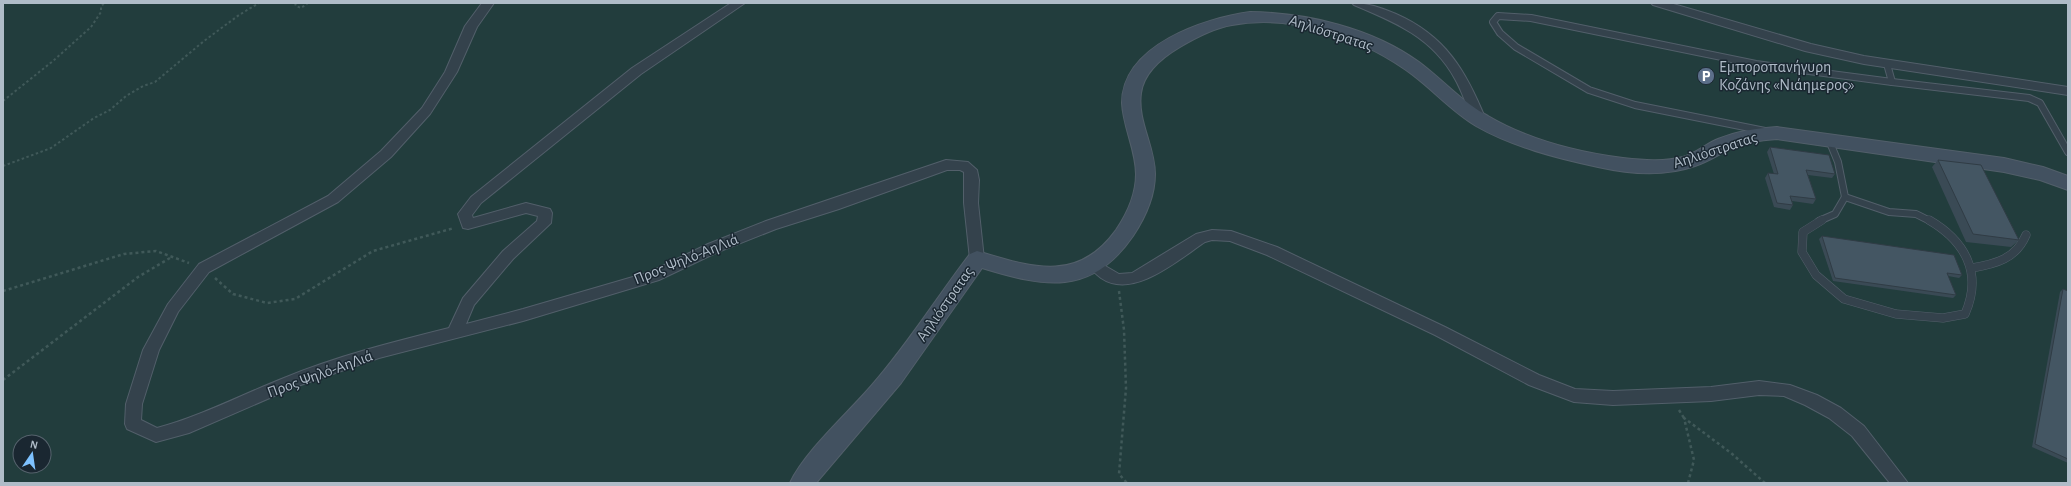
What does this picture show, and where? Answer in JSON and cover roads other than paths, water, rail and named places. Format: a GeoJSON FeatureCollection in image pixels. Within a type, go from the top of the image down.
{"type":"FeatureCollection","features":[{"type":"Feature","properties":{"kind":"street","name":"Προς Ψηλό-ΑηΛιά"},"geometry":{"type":"LineString","coordinates":[[488,3],[470,26],[451,72],[426,111],[386,154],[333,199],[204,268],[173,308],[151,350],[134,404],[133,424],[156,435],[189,426],[290,382],[379,352],[523,315],[654,276],[713,248],[771,225],[834,205],[946,165],[963,165],[970,170],[972,180],[970,203],[977,259]]}},
{"type":"Feature","properties":{"kind":"street"},"geometry":{"type":"LineString","coordinates":[[454,333],[468,302],[508,255],[544,224],[545,213],[526,208],[468,224],[465,214],[476,200],[527,158],[687,35],[739,3]]}},
{"type":"Feature","properties":{"kind":"street"},"geometry":{"type":"LineString","coordinates":[[1358,3],[1404,24],[1432,41],[1458,75],[1480,120]]}},
{"type":"Feature","properties":{"kind":"street"},"geometry":{"type":"LineString","coordinates":[[1657,3],[1809,48],[1887,64],[2068,92]]}},
{"type":"Feature","properties":{"kind":"street","name":"Αηλιόστρατας"},"geometry":{"type":"LineString","coordinates":[[802,483],[828,449],[880,393],[898,370],[977,259],[1023,273],[1041,276],[1066,274],[1095,265],[1112,250],[1126,232],[1136,215],[1143,194],[1145,165],[1134,120],[1132,95],[1134,83],[1150,61],[1161,51],[1209,26],[1245,17],[1277,16],[1301,21],[1343,33],[1382,49],[1410,65],[1461,107],[1480,120],[1516,137],[1552,150],[1587,158],[1644,165],[1669,166],[1695,159],[1730,141],[1750,136],[1777,133],[2004,165],[2043,174],[2068,183]]}},
{"type":"Feature","properties":{"kind":"street"},"geometry":{"type":"LineString","coordinates":[[1095,265],[1113,279],[1128,281],[1139,277],[1201,238],[1212,235],[1231,236],[1272,251],[1433,328],[1534,380],[1574,395],[1596,398],[1613,398],[1711,394],[1759,388],[1784,390],[1804,397],[1835,413],[1858,431],[1900,483]]}},
{"type":"Feature","properties":{"kind":"lane"},"geometry":{"type":"LineString","coordinates":[[1777,133],[1635,105],[1589,90],[1516,47],[1500,33],[1493,22],[1498,16],[1531,18],[1756,64],[2029,98],[2040,103],[2068,152]]}},
{"type":"Feature","properties":{"kind":"lane"},"geometry":{"type":"LineString","coordinates":[[1887,64],[1892,82]]}},
{"type":"Feature","properties":{"kind":"lane"},"geometry":{"type":"LineString","coordinates":[[1828,140],[1838,162],[1845,197],[1835,214],[1817,222],[1803,232],[1802,252],[1816,275],[1844,299],[1896,314],[1943,318],[1965,314],[1970,305],[1972,268],[1952,240],[1931,220],[1915,213],[1897,213],[1879,209],[1845,197]]}},
{"type":"Feature","properties":{"kind":"lane"},"geometry":{"type":"LineString","coordinates":[[1972,268],[1991,265],[2018,252],[2023,245],[2026,235]]}},
{"type":"Feature","properties":{"kind":"place","name":"Εμποροπανήγυρη Κοζάνης «Νιάημερος»"},"geometry":{"type":"Point","coordinates":[1706,76]}}]}
